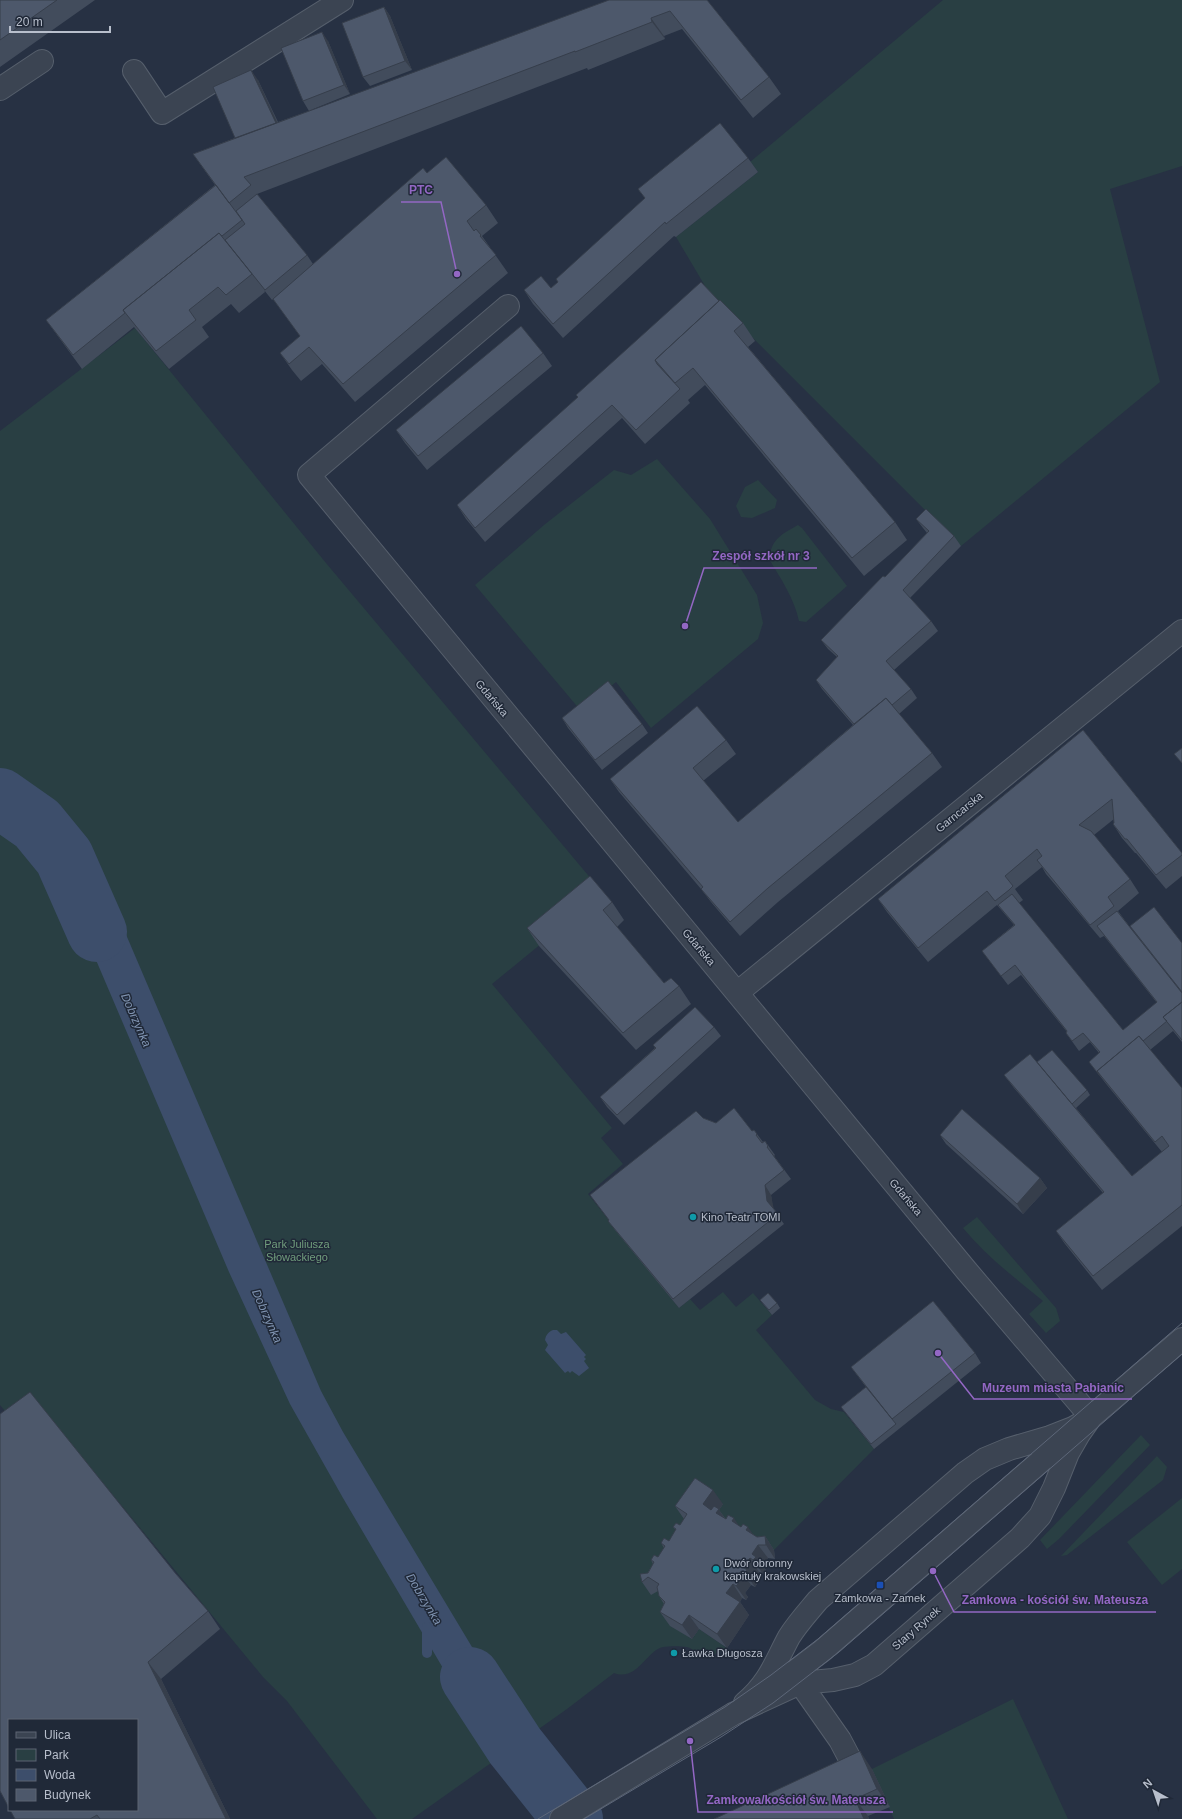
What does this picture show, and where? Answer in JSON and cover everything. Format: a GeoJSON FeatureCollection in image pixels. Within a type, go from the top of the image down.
{"type":"FeatureCollection","features":[{"type":"Feature","properties":{"kind":"street"},"geometry":{"type":"LineString","coordinates":[[134,71],[162,113],[342,0]]}},
{"type":"Feature","properties":{"kind":"street"},"geometry":{"type":"LineString","coordinates":[[0,89],[42,62]]}},
{"type":"Feature","properties":{"kind":"street","name":"Gdańska"},"geometry":{"type":"LineString","coordinates":[[508,306],[308,475],[966,1270],[1091,1418]]}},
{"type":"Feature","properties":{"kind":"street","name":"Garncarska"},"geometry":{"type":"LineString","coordinates":[[737,993],[1182,631]]}},
{"type":"Feature","properties":{"kind":"street","name":"Stary Rynek"},"geometry":{"type":"LineString","coordinates":[[561,1819],[733,1714],[800,1683],[833,1680],[855,1675],[874,1665],[1020,1538],[1040,1516],[1054,1488],[1068,1454],[1079,1434],[1091,1418],[1182,1339]]}},
{"type":"Feature","properties":{"kind":"street"},"geometry":{"type":"LineString","coordinates":[[733,1714],[768,1692],[822,1651],[1091,1418]]}},
{"type":"Feature","properties":{"kind":"street","name":"Stary Rynek"},"geometry":{"type":"LineString","coordinates":[[733,1714],[755,1696],[771,1675],[790,1637],[818,1600],[965,1473],[985,1459],[1009,1449],[1050,1437],[1091,1418]]}},
{"type":"Feature","properties":{"kind":"street"},"geometry":{"type":"LineString","coordinates":[[800,1683],[840,1740],[859,1776]]}},
{"type":"Feature","properties":{"kind":"green space"},"geometry":{"type":"Polygon","coordinates":[[[943,0],[1182,0],[1182,166],[1110,189],[1160,382],[961,546],[711,296],[676,237],[758,172],[750,162],[943,0]]]}},
{"type":"Feature","properties":{"kind":"green space","name":"Park Juliusza Słowackiego"},"geometry":{"type":"Polygon","coordinates":[[[135,328],[326,563],[603,893],[492,984],[612,1128],[601,1138],[623,1164],[588,1194],[679,1308],[690,1299],[700,1310],[723,1292],[736,1307],[753,1293],[772,1315],[756,1330],[815,1400],[831,1409],[844,1412],[874,1449],[774,1550],[670,1625],[692,1639],[699,1629],[727,1648],[709,1655],[684,1647],[675,1646],[657,1649],[635,1670],[622,1675],[614,1673],[567,1709],[412,1819],[377,1819],[287,1701],[263,1677],[42,1409],[18,1427],[0,1405],[0,431],[135,328]]]}},
{"type":"Feature","properties":{"kind":"green space"},"geometry":{"type":"Polygon","coordinates":[[[657,459],[710,519],[757,595],[763,623],[758,639],[651,728],[616,682],[581,711],[475,585],[544,525],[614,470],[631,475],[657,459]]]}},
{"type":"Feature","properties":{"kind":"green space"},"geometry":{"type":"Polygon","coordinates":[[[758,480],[777,500],[775,508],[752,518],[741,517],[736,506],[745,487],[758,480]]]}},
{"type":"Feature","properties":{"kind":"green space"},"geometry":{"type":"Polygon","coordinates":[[[798,525],[802,528],[847,586],[806,622],[799,621],[790,597],[769,559],[772,546],[778,538],[798,525]]]}},
{"type":"Feature","properties":{"kind":"green space"},"geometry":{"type":"Polygon","coordinates":[[[977,1217],[1056,1308],[1060,1321],[1046,1333],[1029,1314],[1043,1301],[991,1257],[963,1228],[977,1217]]]}},
{"type":"Feature","properties":{"kind":"green space"},"geometry":{"type":"Polygon","coordinates":[[[1141,1435],[1150,1445],[1059,1539],[1047,1549],[1040,1540],[1141,1435]]]}},
{"type":"Feature","properties":{"kind":"green space"},"geometry":{"type":"Polygon","coordinates":[[[1157,1456],[1167,1467],[1163,1480],[1067,1555],[1061,1556],[1157,1456]]]}},
{"type":"Feature","properties":{"kind":"green space"},"geometry":{"type":"Polygon","coordinates":[[[1182,1498],[1182,1569],[1162,1585],[1127,1542],[1182,1498]]]}},
{"type":"Feature","properties":{"kind":"green space"},"geometry":{"type":"Polygon","coordinates":[[[1013,1699],[1068,1819],[894,1819],[872,1769],[1013,1699]]]}},
{"type":"Feature","properties":{"kind":"water"},"geometry":{"type":"Polygon","coordinates":[[[0,782],[43,804],[69,826],[37,853],[0,822],[0,782]]]}},
{"type":"Feature","properties":{"kind":"water"},"geometry":{"type":"Polygon","coordinates":[[[80,841],[104,883],[321,1391],[343,1432],[490,1677],[536,1730],[498,1758],[484,1739],[474,1713],[467,1709],[343,1498],[290,1404],[229,1272],[70,899],[52,866],[80,841]]]}},
{"type":"Feature","properties":{"kind":"water"},"geometry":{"type":"Polygon","coordinates":[[[553,1330],[557,1330],[561,1334],[566,1332],[586,1355],[584,1357],[586,1359],[584,1361],[589,1368],[579,1376],[572,1371],[570,1373],[568,1371],[565,1373],[545,1350],[548,1345],[545,1340],[546,1337],[553,1330]]]}},
{"type":"Feature","properties":{"kind":"pier"},"geometry":{"type":"Polygon","coordinates":[[[538,1729],[499,1759],[496,1759],[538,1729]]]}},
{"type":"Feature","properties":{"kind":"building"},"geometry":{"type":"Polygon","coordinates":[[[0,0],[57,0],[0,40],[0,0]]]}},
{"type":"Feature","properties":{"kind":"building"},"geometry":{"type":"Polygon","coordinates":[[[609,0],[707,0],[769,77],[741,100],[670,11],[651,18],[652,22],[244,177],[251,185],[229,203],[193,154],[609,0]]]}},
{"type":"Feature","properties":{"kind":"building"},"geometry":{"type":"Polygon","coordinates":[[[384,7],[405,61],[363,77],[342,23],[384,7]]]}},
{"type":"Feature","properties":{"kind":"building"},"geometry":{"type":"Polygon","coordinates":[[[322,32],[344,85],[303,101],[281,48],[322,32]]]}},
{"type":"Feature","properties":{"kind":"building"},"geometry":{"type":"Polygon","coordinates":[[[251,70],[276,123],[235,138],[213,87],[251,70]]]}},
{"type":"Feature","properties":{"kind":"building"},"geometry":{"type":"Polygon","coordinates":[[[720,123],[748,158],[666,224],[665,222],[553,324],[524,290],[541,276],[551,288],[558,282],[556,279],[645,198],[638,189],[720,123]]]}},
{"type":"Feature","properties":{"kind":"building"},"geometry":{"type":"Polygon","coordinates":[[[446,157],[486,205],[467,221],[474,231],[476,229],[496,255],[343,384],[309,347],[289,364],[280,353],[300,336],[273,299],[423,168],[427,173],[446,157]]]}},
{"type":"Feature","properties":{"kind":"building"},"geometry":{"type":"Polygon","coordinates":[[[216,185],[242,220],[222,236],[219,233],[123,310],[125,313],[73,355],[46,320],[216,185]]]}},
{"type":"Feature","properties":{"kind":"building"},"geometry":{"type":"Polygon","coordinates":[[[257,194],[307,255],[265,290],[225,240],[245,224],[236,211],[257,194]]]}},
{"type":"Feature","properties":{"kind":"building"},"geometry":{"type":"Polygon","coordinates":[[[219,233],[252,274],[226,295],[218,287],[189,310],[196,320],[156,351],[123,310],[219,233]]]}},
{"type":"Feature","properties":{"kind":"building"},"geometry":{"type":"Polygon","coordinates":[[[701,282],[719,301],[655,360],[680,389],[636,430],[612,405],[475,528],[457,505],[578,397],[576,395],[701,282]]]}},
{"type":"Feature","properties":{"kind":"building"},"geometry":{"type":"Polygon","coordinates":[[[720,300],[743,323],[734,331],[895,522],[852,558],[693,368],[675,383],[655,360],[720,300]]]}},
{"type":"Feature","properties":{"kind":"building"},"geometry":{"type":"Polygon","coordinates":[[[521,326],[543,353],[418,456],[396,430],[521,326]]]}},
{"type":"Feature","properties":{"kind":"building"},"geometry":{"type":"Polygon","coordinates":[[[926,509],[954,536],[903,590],[931,621],[886,661],[911,689],[892,705],[886,698],[854,724],[816,680],[838,656],[821,640],[929,531],[916,519],[926,509]]]}},
{"type":"Feature","properties":{"kind":"building"},"geometry":{"type":"Polygon","coordinates":[[[608,681],[642,724],[595,760],[562,718],[608,681]]]}},
{"type":"Feature","properties":{"kind":"building"},"geometry":{"type":"Polygon","coordinates":[[[886,698],[932,753],[768,888],[730,922],[701,889],[703,887],[610,779],[697,706],[726,740],[693,768],[738,822],[886,698]]]}},
{"type":"Feature","properties":{"kind":"building"},"geometry":{"type":"Polygon","coordinates":[[[1083,730],[1182,853],[1182,855],[1156,875],[1113,824],[1112,799],[1079,825],[1091,831],[1130,879],[1108,897],[1114,906],[1094,922],[1090,925],[1037,860],[1042,856],[1037,849],[1005,876],[1013,886],[1009,890],[995,901],[987,891],[918,948],[878,899],[1083,730]]]}},
{"type":"Feature","properties":{"kind":"building"},"geometry":{"type":"Polygon","coordinates":[[[1182,748],[1182,763],[1174,754],[1182,748]]]}},
{"type":"Feature","properties":{"kind":"building"},"geometry":{"type":"Polygon","coordinates":[[[590,876],[612,902],[603,910],[664,983],[671,978],[679,986],[623,1033],[527,928],[590,876]]]}},
{"type":"Feature","properties":{"kind":"building"},"geometry":{"type":"Polygon","coordinates":[[[1012,894],[1123,1030],[1157,1002],[1097,926],[1117,911],[1182,993],[1182,1002],[1163,1017],[1167,1021],[1143,1041],[1139,1036],[1097,1071],[1100,1076],[1089,1062],[1100,1052],[1083,1033],[1072,1041],[1066,1033],[1067,1031],[1015,965],[1001,976],[982,951],[1015,925],[998,905],[1012,894]]]}},
{"type":"Feature","properties":{"kind":"building"},"geometry":{"type":"Polygon","coordinates":[[[1154,907],[1182,943],[1182,992],[1130,926],[1154,907]]]}},
{"type":"Feature","properties":{"kind":"building"},"geometry":{"type":"Polygon","coordinates":[[[1182,1002],[1182,1040],[1163,1017],[1182,1002]]]}},
{"type":"Feature","properties":{"kind":"building"},"geometry":{"type":"Polygon","coordinates":[[[695,1007],[714,1027],[617,1115],[600,1097],[656,1048],[653,1045],[695,1007]]]}},
{"type":"Feature","properties":{"kind":"building"},"geometry":{"type":"Polygon","coordinates":[[[1139,1036],[1182,1088],[1182,1205],[1093,1276],[1056,1231],[1104,1192],[1004,1075],[1030,1054],[1132,1176],[1169,1146],[1162,1136],[1155,1142],[1097,1071],[1139,1036]]]}},
{"type":"Feature","properties":{"kind":"building"},"geometry":{"type":"Polygon","coordinates":[[[1052,1050],[1087,1090],[1072,1104],[1037,1062],[1052,1050]]]}},
{"type":"Feature","properties":{"kind":"building","name":"Kino Teatr TOMI"},"geometry":{"type":"Polygon","coordinates":[[[734,1108],[752,1131],[754,1130],[762,1143],[765,1141],[768,1146],[767,1147],[784,1170],[765,1185],[767,1201],[778,1214],[673,1299],[608,1221],[609,1220],[590,1195],[696,1111],[703,1118],[716,1123],[734,1108]]]}},
{"type":"Feature","properties":{"kind":"building"},"geometry":{"type":"Polygon","coordinates":[[[962,1109],[1040,1178],[1017,1204],[940,1135],[962,1109]]]}},
{"type":"Feature","properties":{"kind":"building"},"geometry":{"type":"Polygon","coordinates":[[[768,1293],[777,1303],[769,1310],[760,1300],[768,1293]]]}},
{"type":"Feature","properties":{"kind":"building"},"geometry":{"type":"Polygon","coordinates":[[[933,1301],[975,1353],[892,1419],[851,1367],[933,1301]]]}},
{"type":"Feature","properties":{"kind":"building"},"geometry":{"type":"Polygon","coordinates":[[[866,1387],[896,1424],[871,1444],[841,1407],[866,1387]]]}},
{"type":"Feature","properties":{"kind":"building"},"geometry":{"type":"Polygon","coordinates":[[[30,1392],[176,1574],[208,1611],[148,1662],[226,1819],[100,1819],[97,1815],[90,1819],[15,1819],[11,1811],[138,1811],[138,1719],[8,1719],[8,1806],[0,1791],[0,1414],[30,1392]]]}},
{"type":"Feature","properties":{"kind":"building","name":"Dwór obronny kapituły krakowskiej"},"geometry":{"type":"Polygon","coordinates":[[[695,1478],[713,1490],[703,1504],[711,1510],[714,1506],[719,1509],[716,1513],[726,1519],[728,1515],[734,1518],[732,1521],[741,1527],[743,1524],[748,1527],[746,1530],[757,1537],[765,1536],[766,1545],[758,1545],[752,1554],[756,1557],[753,1560],[750,1558],[743,1567],[747,1570],[745,1573],[741,1571],[735,1580],[739,1583],[736,1586],[733,1584],[726,1593],[740,1602],[717,1634],[689,1615],[682,1625],[660,1612],[665,1602],[659,1596],[657,1587],[659,1584],[648,1577],[642,1582],[640,1574],[648,1573],[654,1562],[651,1560],[654,1555],[658,1557],[665,1546],[661,1543],[664,1538],[669,1541],[676,1529],[673,1527],[676,1523],[680,1525],[687,1514],[675,1506],[695,1478]]]}},
{"type":"Feature","properties":{"kind":"building"},"geometry":{"type":"Polygon","coordinates":[[[860,1751],[877,1789],[855,1799],[864,1819],[714,1819],[860,1751]]]}},
{"type":"Feature","properties":{"kind":"waterway","name":"Dobrzynka"},"geometry":{"type":"LineString","coordinates":[[0,798],[37,824],[64,857],[97,932]]}},
{"type":"Feature","properties":{"kind":"waterway"},"geometry":{"type":"LineString","coordinates":[[427,1627],[427,1653]]}},
{"type":"Feature","properties":{"kind":"waterway","name":"Dobrzynka"},"geometry":{"type":"LineString","coordinates":[[470,1677],[515,1746],[573,1819]]}},
{"type":"Feature","properties":{"kind":"tram line"},"geometry":{"type":"LineString","coordinates":[[538,1819],[725,1707],[771,1675],[818,1639],[1182,1323]]}},
{"type":"Feature","properties":{"kind":"tram line"},"geometry":{"type":"LineString","coordinates":[[584,1819],[721,1737],[773,1703],[839,1652],[1182,1354]]}},
{"type":"Feature","properties":{"kind":"place","name":"PTC"},"geometry":{"type":"Point","coordinates":[457,274]}},
{"type":"Feature","properties":{"kind":"place","name":"Zespół szkół nr 3"},"geometry":{"type":"Point","coordinates":[685,626]}},
{"type":"Feature","properties":{"kind":"place","name":"Kino Teatr TOMI"},"geometry":{"type":"Point","coordinates":[693,1217]}},
{"type":"Feature","properties":{"kind":"place","name":"Muzeum miasta Pabianic"},"geometry":{"type":"Point","coordinates":[938,1353]}},
{"type":"Feature","properties":{"kind":"place","name":"Dwór obronny kapituły krakowskiej"},"geometry":{"type":"Point","coordinates":[716,1569]}},
{"type":"Feature","properties":{"kind":"place","name":"Zamkowa - kościół św. Mateusza"},"geometry":{"type":"Point","coordinates":[933,1571]}},
{"type":"Feature","properties":{"kind":"place","name":"Zamkowa - Zamek"},"geometry":{"type":"Point","coordinates":[880,1585]}},
{"type":"Feature","properties":{"kind":"place","name":"Ławka Długosza"},"geometry":{"type":"Point","coordinates":[674,1653]}},
{"type":"Feature","properties":{"kind":"place","name":"Zamkowa/kościół św. Mateusza"},"geometry":{"type":"Point","coordinates":[690,1741]}}]}
